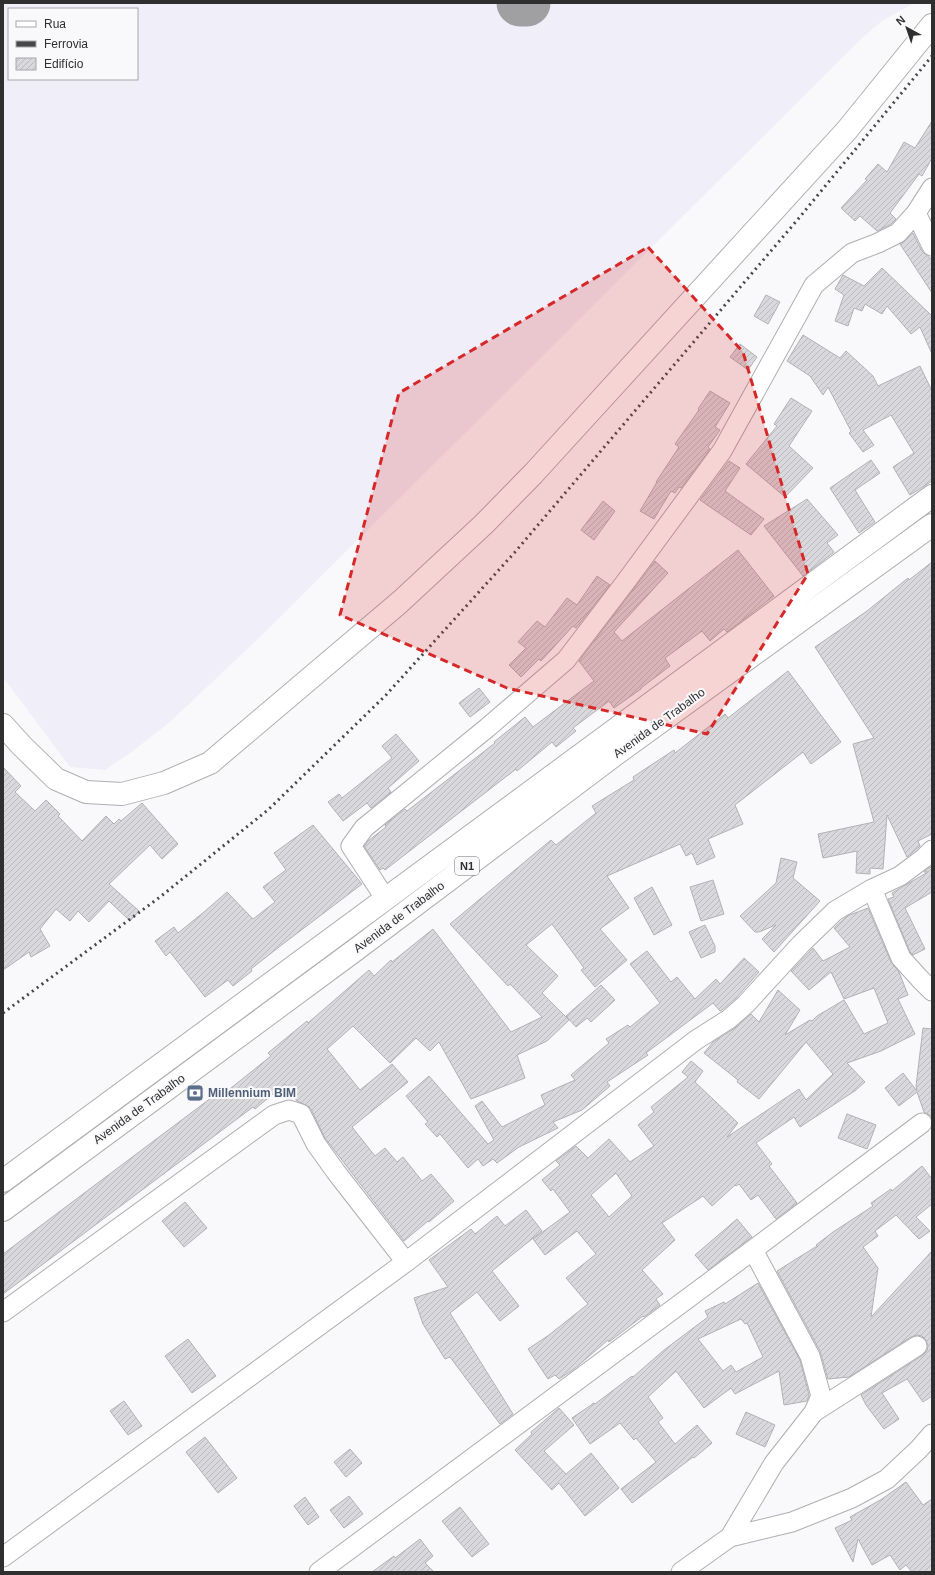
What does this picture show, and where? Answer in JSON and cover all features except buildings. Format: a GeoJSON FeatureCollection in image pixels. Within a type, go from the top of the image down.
{"type":"FeatureCollection","features":[{"type":"Feature","properties":{"kind":"main road"},"geometry":{"type":"LineString","coordinates":[[3,725],[22,746],[56,778],[86,792],[122,794],[164,783],[210,763],[400,602],[500,507],[565,439],[847,130],[932,25]]}},
{"type":"Feature","properties":{"kind":"main road","name":"Avenida de Trabalho"},"geometry":{"type":"LineString","coordinates":[[3,1210],[354,951],[843,561],[932,496]]}},
{"type":"Feature","properties":{"kind":"main road","name":"Avenida de Trabalho"},"geometry":{"type":"LineString","coordinates":[[3,1181],[385,898],[637,726],[855,581],[932,525]]}},
{"type":"Feature","properties":{"kind":"main road"},"geometry":{"type":"LineString","coordinates":[[843,561],[855,581]]}},
{"type":"Feature","properties":{"kind":"main road"},"geometry":{"type":"LineString","coordinates":[[197,1038],[210,1056]]}},
{"type":"Feature","properties":{"kind":"street"},"geometry":{"type":"LineString","coordinates":[[385,898],[351,846],[364,828],[487,728],[566,660],[722,451],[814,284],[852,253],[898,233],[916,213],[932,188]]}},
{"type":"Feature","properties":{"kind":"street"},"geometry":{"type":"LineString","coordinates":[[916,213],[932,246]]}},
{"type":"Feature","properties":{"kind":"street"},"geometry":{"type":"LineString","coordinates":[[3,1557],[406,1262],[696,1040],[728,1019],[746,1004],[835,911],[872,889],[900,876],[932,850]]}},
{"type":"Feature","properties":{"kind":"street"},"geometry":{"type":"LineString","coordinates":[[872,889],[901,958],[932,991]]}},
{"type":"Feature","properties":{"kind":"street"},"geometry":{"type":"LineString","coordinates":[[3,1312],[274,1115],[289,1110],[301,1114],[316,1144],[406,1262]]}},
{"type":"Feature","properties":{"kind":"street"},"geometry":{"type":"LineString","coordinates":[[319,1572],[922,1123]]}},
{"type":"Feature","properties":{"kind":"street"},"geometry":{"type":"LineString","coordinates":[[730,1537],[774,1463],[814,1412],[821,1396],[810,1356],[753,1250]]}},
{"type":"Feature","properties":{"kind":"street"},"geometry":{"type":"LineString","coordinates":[[814,1412],[917,1346]]}},
{"type":"Feature","properties":{"kind":"street"},"geometry":{"type":"LineString","coordinates":[[681,1572],[730,1537],[792,1522],[852,1498],[887,1479],[919,1449],[932,1434]]}},
{"type":"Feature","properties":{"kind":"highlighted area"},"geometry":{"type":"Polygon","coordinates":[[[648,247],[743,352],[808,574],[707,734],[507,688],[340,615],[399,393],[648,247]]]}},
{"type":"Feature","properties":{"kind":"shaded area"},"geometry":{"type":"Polygon","coordinates":[[[3,3],[913,3],[883,20],[863,37],[261,636],[171,721],[133,751],[105,770],[70,767],[3,677],[3,3]]]}},
{"type":"Feature","properties":{"kind":"taxiway"},"geometry":{"type":"LineString","coordinates":[[520,3],[527,3]]}},
{"type":"Feature","properties":{"kind":"railway"},"geometry":{"type":"LineString","coordinates":[[3,1013],[160,897],[269,809],[386,695],[515,552],[799,218],[932,56]]}},
{"type":"Feature","properties":{"kind":"place","name":"Millennium BIM"},"geometry":{"type":"Point","coordinates":[195,1093]}}]}
